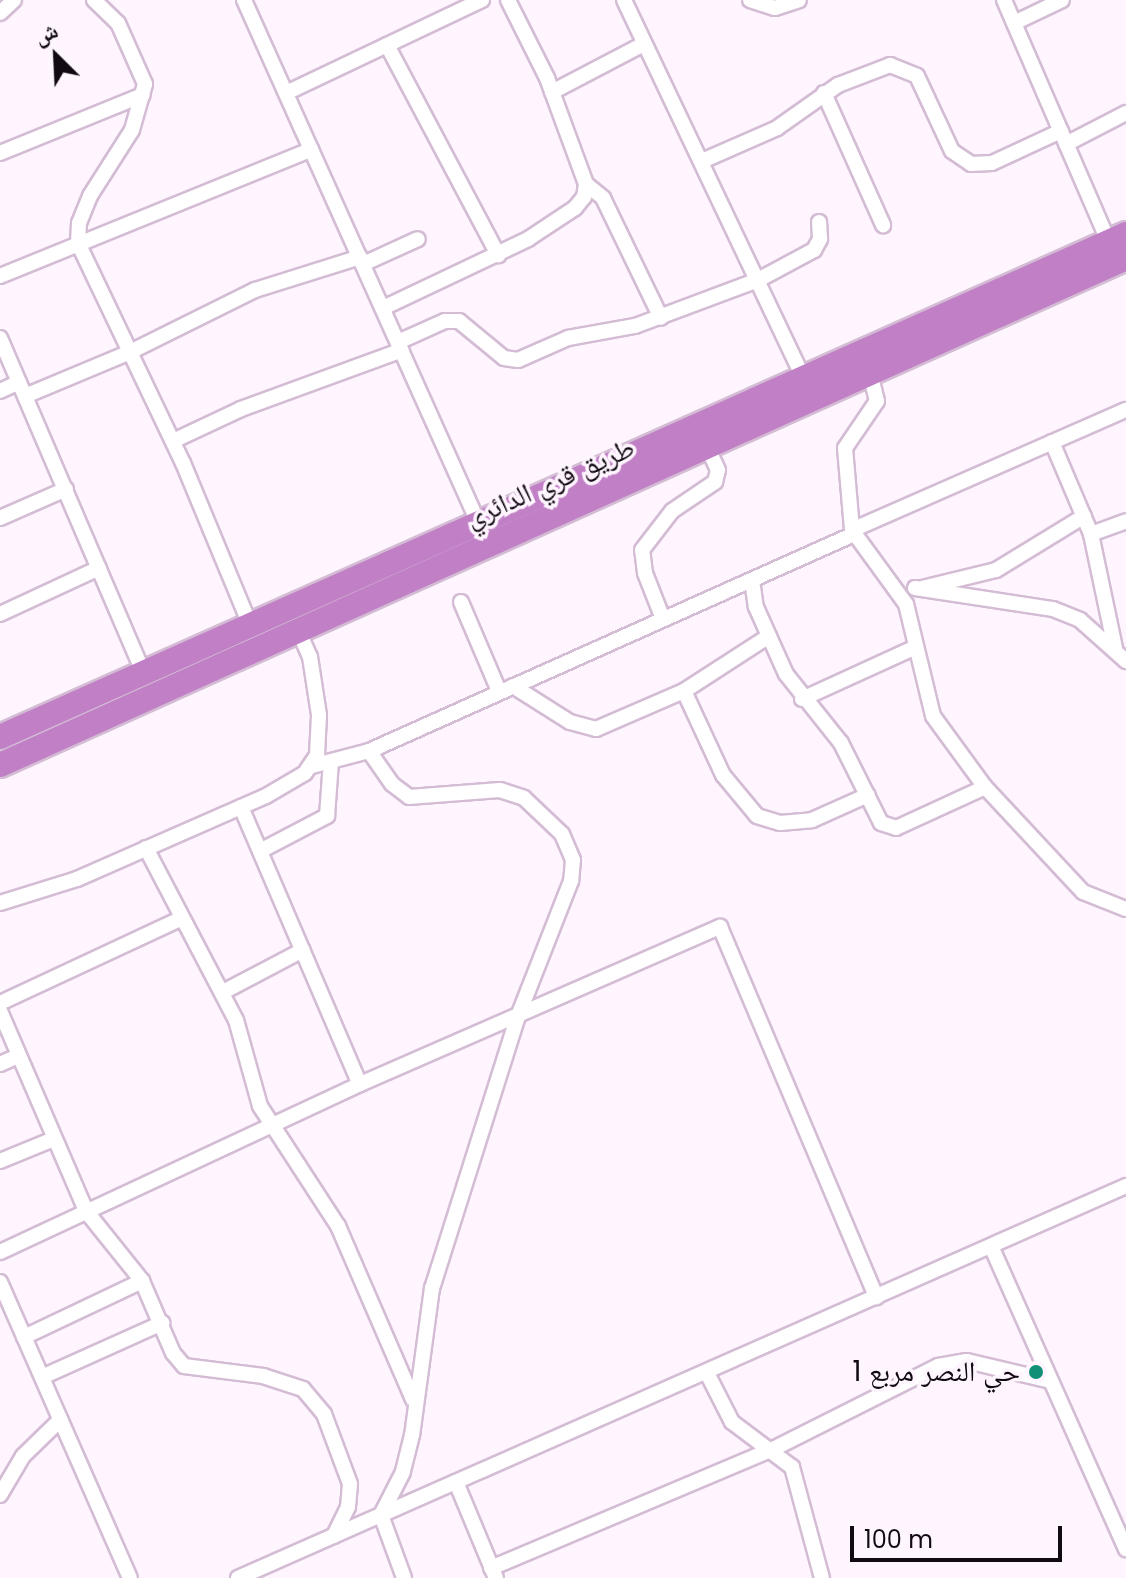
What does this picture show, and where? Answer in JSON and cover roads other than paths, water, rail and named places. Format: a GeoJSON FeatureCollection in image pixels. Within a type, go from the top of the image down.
{"type":"FeatureCollection","features":[{"type":"Feature","properties":{"kind":"highway","name":"طريق قري الدائري"},"geometry":{"type":"LineString","coordinates":[[0,765],[870,373],[1120,249]]}},
{"type":"Feature","properties":{"kind":"highway","name":"طريق قري الدائري"},"geometry":{"type":"LineString","coordinates":[[0,737],[804,379],[1120,249]]}},
{"type":"Feature","properties":{"kind":"street"},"geometry":{"type":"LineString","coordinates":[[0,13],[14,0]]}},
{"type":"Feature","properties":{"kind":"street"},"geometry":{"type":"LineString","coordinates":[[94,0],[130,44],[142,70],[143,95],[132,130],[90,196],[79,223],[78,243],[173,441],[250,625]]}},
{"type":"Feature","properties":{"kind":"street"},"geometry":{"type":"LineString","coordinates":[[244,0],[479,524]]}},
{"type":"Feature","properties":{"kind":"street"},"geometry":{"type":"LineString","coordinates":[[286,93],[482,0]]}},
{"type":"Feature","properties":{"kind":"street"},"geometry":{"type":"LineString","coordinates":[[508,0],[552,92],[586,184],[603,198],[661,318]]}},
{"type":"Feature","properties":{"kind":"street"},"geometry":{"type":"LineString","coordinates":[[624,0],[804,379]]}},
{"type":"Feature","properties":{"kind":"street"},"geometry":{"type":"LineString","coordinates":[[750,0],[766,8],[799,0]]}},
{"type":"Feature","properties":{"kind":"street"},"geometry":{"type":"LineString","coordinates":[[1004,0],[1064,138],[1120,249]]}},
{"type":"Feature","properties":{"kind":"street"},"geometry":{"type":"LineString","coordinates":[[1014,23],[1062,0]]}},
{"type":"Feature","properties":{"kind":"street"},"geometry":{"type":"LineString","coordinates":[[552,92],[644,44]]}},
{"type":"Feature","properties":{"kind":"street"},"geometry":{"type":"LineString","coordinates":[[387,45],[498,255]]}},
{"type":"Feature","properties":{"kind":"street"},"geometry":{"type":"LineString","coordinates":[[702,161],[777,128],[824,93],[883,66],[905,67],[917,76],[952,151],[971,164],[992,163],[1126,113]]}},
{"type":"Feature","properties":{"kind":"street"},"geometry":{"type":"LineString","coordinates":[[824,93],[883,225]]}},
{"type":"Feature","properties":{"kind":"street"},"geometry":{"type":"LineString","coordinates":[[0,153],[143,95]]}},
{"type":"Feature","properties":{"kind":"street"},"geometry":{"type":"LineString","coordinates":[[0,276],[311,150]]}},
{"type":"Feature","properties":{"kind":"street"},"geometry":{"type":"LineString","coordinates":[[383,308],[498,255],[575,208],[586,184]]}},
{"type":"Feature","properties":{"kind":"street"},"geometry":{"type":"LineString","coordinates":[[173,441],[241,409],[400,346],[438,324],[459,321],[498,354],[518,360],[568,338],[661,318],[758,280],[814,250],[820,239],[819,222]]}},
{"type":"Feature","properties":{"kind":"street"},"geometry":{"type":"LineString","coordinates":[[0,391],[22,389],[130,352],[255,290],[361,261],[418,239]]}},
{"type":"Feature","properties":{"kind":"street"},"geometry":{"type":"LineString","coordinates":[[0,338],[143,672]]}},
{"type":"Feature","properties":{"kind":"street"},"geometry":{"type":"LineString","coordinates":[[870,373],[877,401],[845,448],[853,532],[898,590],[909,615],[914,648],[933,716],[985,787],[1083,892],[1126,909]]}},
{"type":"Feature","properties":{"kind":"street"},"geometry":{"type":"LineString","coordinates":[[0,903],[77,879],[293,782],[312,766],[369,751],[1126,410]]}},
{"type":"Feature","properties":{"kind":"street"},"geometry":{"type":"LineString","coordinates":[[1052,442],[1091,534],[1102,603],[1116,649]]}},
{"type":"Feature","properties":{"kind":"street"},"geometry":{"type":"LineString","coordinates":[[663,619],[645,573],[642,550],[672,511],[715,482],[718,470],[707,446]]}},
{"type":"Feature","properties":{"kind":"street"},"geometry":{"type":"LineString","coordinates":[[0,518],[66,489]]}},
{"type":"Feature","properties":{"kind":"street"},"geometry":{"type":"LineString","coordinates":[[898,590],[996,570],[1084,516]]}},
{"type":"Feature","properties":{"kind":"street"},"geometry":{"type":"LineString","coordinates":[[1091,534],[1126,521]]}},
{"type":"Feature","properties":{"kind":"street"},"geometry":{"type":"LineString","coordinates":[[0,614],[99,568]]}},
{"type":"Feature","properties":{"kind":"street"},"geometry":{"type":"LineString","coordinates":[[752,580],[769,636],[802,699],[841,743],[881,823],[896,828],[985,787]]}},
{"type":"Feature","properties":{"kind":"street"},"geometry":{"type":"LineString","coordinates":[[915,588],[1053,609],[1080,620],[1126,661]]}},
{"type":"Feature","properties":{"kind":"street"},"geometry":{"type":"LineString","coordinates":[[461,602],[506,689],[570,722],[596,729],[684,691],[769,636]]}},
{"type":"Feature","properties":{"kind":"street"},"geometry":{"type":"LineString","coordinates":[[298,630],[310,657],[319,715],[312,766]]}},
{"type":"Feature","properties":{"kind":"street"},"geometry":{"type":"LineString","coordinates":[[802,699],[914,648]]}},
{"type":"Feature","properties":{"kind":"street"},"geometry":{"type":"LineString","coordinates":[[684,691],[723,775],[757,816],[780,823],[812,820],[868,795]]}},
{"type":"Feature","properties":{"kind":"street"},"geometry":{"type":"LineString","coordinates":[[369,751],[392,784],[409,797],[500,790],[524,798],[562,834],[573,860],[571,881],[517,1019],[432,1288],[413,1399],[412,1435],[403,1472],[381,1515],[404,1578]]}},
{"type":"Feature","properties":{"kind":"street"},"geometry":{"type":"LineString","coordinates":[[260,851],[327,816],[331,762]]}},
{"type":"Feature","properties":{"kind":"street"},"geometry":{"type":"LineString","coordinates":[[241,807],[360,1084]]}},
{"type":"Feature","properties":{"kind":"street"},"geometry":{"type":"LineString","coordinates":[[146,848],[180,919],[223,992],[249,1079],[271,1126],[338,1226],[413,1399]]}},
{"type":"Feature","properties":{"kind":"street"},"geometry":{"type":"LineString","coordinates":[[0,1003],[180,919]]}},
{"type":"Feature","properties":{"kind":"street"},"geometry":{"type":"LineString","coordinates":[[0,1252],[360,1084],[517,1019],[720,927],[876,1297]]}},
{"type":"Feature","properties":{"kind":"street"},"geometry":{"type":"LineString","coordinates":[[223,992],[303,950]]}},
{"type":"Feature","properties":{"kind":"street"},"geometry":{"type":"LineString","coordinates":[[0,1011],[86,1211],[142,1281],[184,1366],[263,1376],[303,1389],[324,1414],[350,1484],[348,1507],[334,1536]]}},
{"type":"Feature","properties":{"kind":"street"},"geometry":{"type":"LineString","coordinates":[[0,1064],[18,1056]]}},
{"type":"Feature","properties":{"kind":"street"},"geometry":{"type":"LineString","coordinates":[[0,1161],[54,1139]]}},
{"type":"Feature","properties":{"kind":"street"},"geometry":{"type":"LineString","coordinates":[[238,1578],[1126,1186]]}},
{"type":"Feature","properties":{"kind":"street"},"geometry":{"type":"LineString","coordinates":[[991,1246],[1126,1549]]}},
{"type":"Feature","properties":{"kind":"street"},"geometry":{"type":"LineString","coordinates":[[24,1337],[142,1281]]}},
{"type":"Feature","properties":{"kind":"street"},"geometry":{"type":"LineString","coordinates":[[0,1282],[130,1578]]}},
{"type":"Feature","properties":{"kind":"street"},"geometry":{"type":"LineString","coordinates":[[42,1377],[162,1323]]}},
{"type":"Feature","properties":{"kind":"street"},"geometry":{"type":"LineString","coordinates":[[456,1482],[494,1573],[771,1450],[938,1366],[967,1361],[1051,1381]]}},
{"type":"Feature","properties":{"kind":"street"},"geometry":{"type":"LineString","coordinates":[[707,1373],[732,1422],[792,1467],[802,1489],[822,1578]]}},
{"type":"Feature","properties":{"kind":"street"},"geometry":{"type":"LineString","coordinates":[[0,1495],[23,1456],[60,1420]]}},
{"type":"Feature","properties":{"kind":"place","name":"حي النصر مربع 1"},"geometry":{"type":"Point","coordinates":[1036,1372]}}]}
